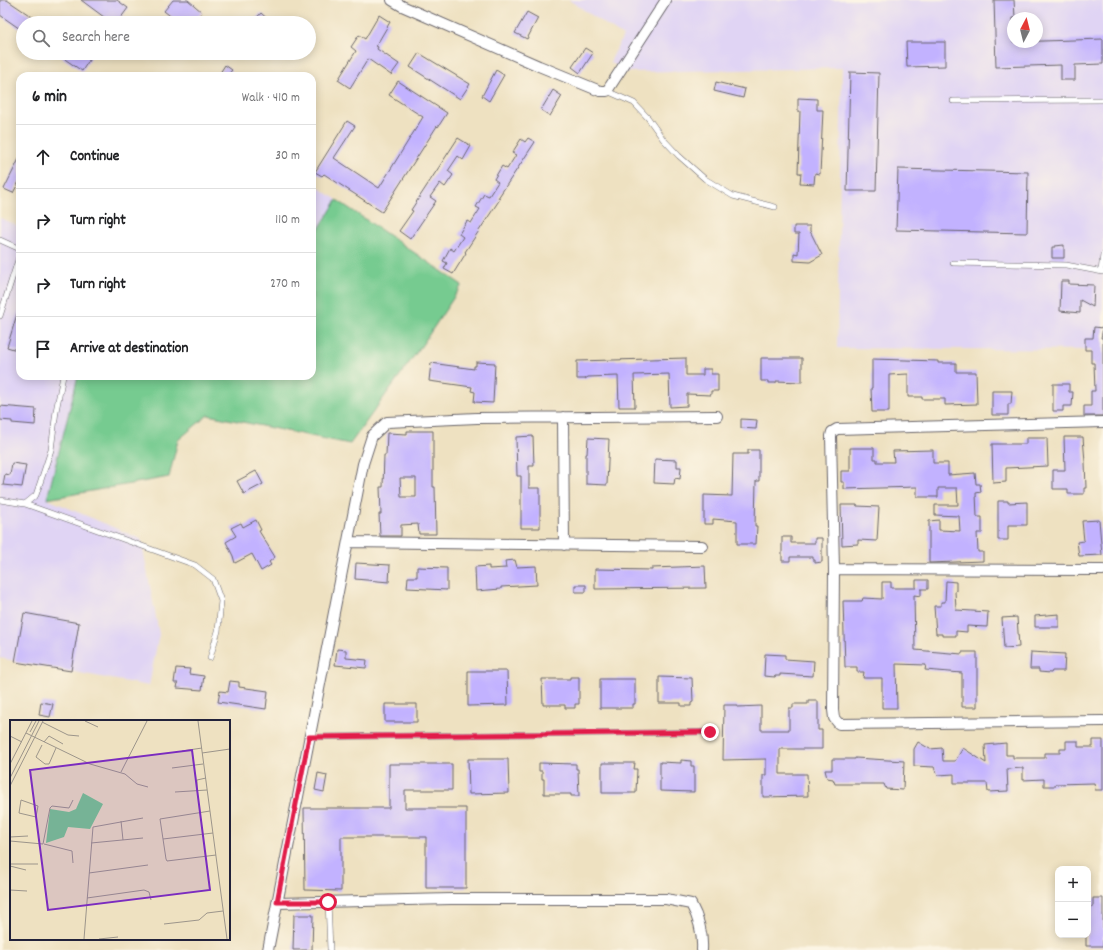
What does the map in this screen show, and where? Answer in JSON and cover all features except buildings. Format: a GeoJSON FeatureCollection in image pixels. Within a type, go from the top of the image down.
{"type":"FeatureCollection","features":[{"type":"Feature","properties":{"kind":"street"},"geometry":{"type":"LineString","coordinates":[[392,0],[402,6],[539,66],[600,91],[607,91],[666,0]]}},
{"type":"Feature","properties":{"kind":"street"},"geometry":{"type":"LineString","coordinates":[[268,950],[363,464],[372,436],[387,422],[477,418],[716,416]]}},
{"type":"Feature","properties":{"kind":"street"},"geometry":{"type":"LineString","coordinates":[[563,417],[564,545]]}},
{"type":"Feature","properties":{"kind":"street"},"geometry":{"type":"LineString","coordinates":[[1103,422],[837,429],[832,432],[831,436],[834,569],[833,710],[834,718],[839,724],[1103,721]]}},
{"type":"Feature","properties":{"kind":"street"},"geometry":{"type":"LineString","coordinates":[[348,542],[702,546]]}},
{"type":"Feature","properties":{"kind":"street"},"geometry":{"type":"LineString","coordinates":[[834,569],[1103,570]]}},
{"type":"Feature","properties":{"kind":"street"},"geometry":{"type":"LineString","coordinates":[[277,902],[451,899],[666,899],[691,904],[700,924],[703,937],[702,950]]}},
{"type":"Feature","properties":{"kind":"lane"},"geometry":{"type":"LineString","coordinates":[[607,91],[634,103],[648,118],[663,139],[679,156],[705,179],[733,196],[774,207]]}},
{"type":"Feature","properties":{"kind":"lane"},"geometry":{"type":"LineString","coordinates":[[952,101],[1103,100]]}},
{"type":"Feature","properties":{"kind":"lane"},"geometry":{"type":"LineString","coordinates":[[0,240],[16,247]]}},
{"type":"Feature","properties":{"kind":"lane"},"geometry":{"type":"LineString","coordinates":[[953,263],[1066,265],[1102,272],[1103,255]]}},
{"type":"Feature","properties":{"kind":"lane"},"geometry":{"type":"LineString","coordinates":[[0,316],[16,266]]}},
{"type":"Feature","properties":{"kind":"lane"},"geometry":{"type":"LineString","coordinates":[[25,504],[36,496],[51,450],[56,411],[62,380]]}},
{"type":"Feature","properties":{"kind":"lane"},"geometry":{"type":"LineString","coordinates":[[0,500],[25,504],[196,565],[213,579],[221,601],[218,631],[210,658]]}},
{"type":"Feature","properties":{"kind":"lane"},"geometry":{"type":"LineString","coordinates":[[309,737],[710,732]]}},
{"type":"Feature","properties":{"kind":"lane"},"geometry":{"type":"LineString","coordinates":[[328,902],[330,950]]}},
{"type":"Feature","properties":{"kind":"shaded area"},"geometry":{"type":"Polygon","coordinates":[[[569,0],[1103,0],[1103,350],[837,348],[842,68],[627,72],[610,62],[623,36],[569,0]]]}},
{"type":"Feature","properties":{"kind":"shaded area"},"geometry":{"type":"Polygon","coordinates":[[[316,186],[337,200],[316,234],[316,186]]]}},
{"type":"Feature","properties":{"kind":"shaded area"},"geometry":{"type":"Polygon","coordinates":[[[0,218],[16,225],[16,380],[77,380],[47,499],[141,539],[159,634],[149,686],[0,658],[0,218]]]}},
{"type":"Feature","properties":{"kind":"green space"},"geometry":{"type":"Polygon","coordinates":[[[337,200],[462,285],[422,345],[350,444],[208,415],[178,440],[169,477],[47,499],[77,380],[316,380],[316,234],[337,200]]]}},
{"type":"Feature","properties":{"kind":"route"},"geometry":{"type":"LineString","coordinates":[[328,902],[277,902],[309,737],[710,732]]}}]}
